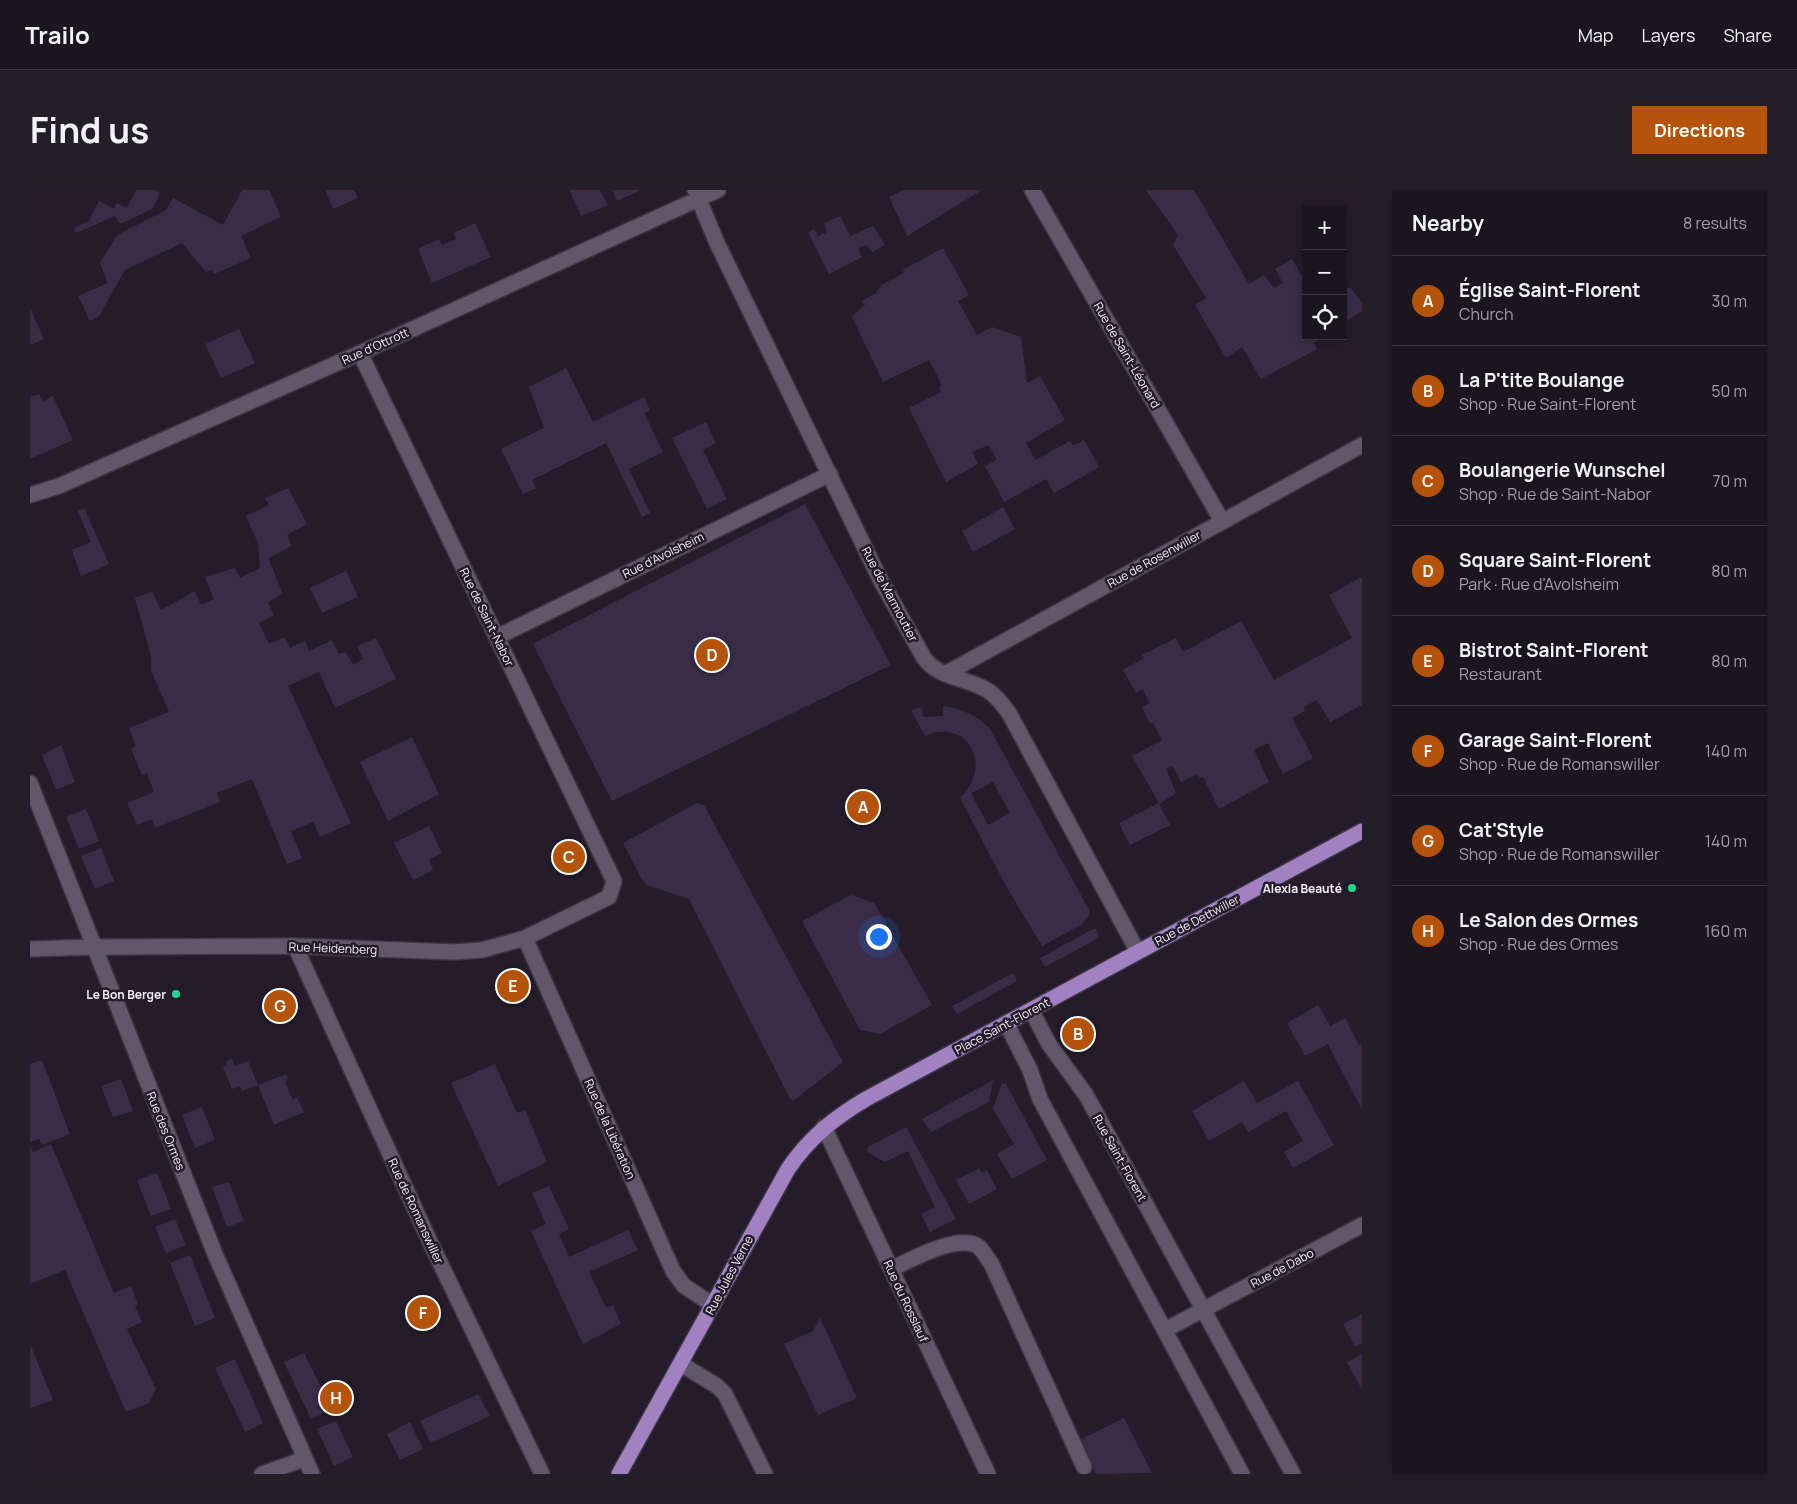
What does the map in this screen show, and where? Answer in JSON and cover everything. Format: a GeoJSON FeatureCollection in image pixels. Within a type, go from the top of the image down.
{"type":"FeatureCollection","features":[{"type":"Feature","properties":{"kind":"main road","name":"Rue de Dettwiller"},"geometry":{"type":"LineString","coordinates":[[1138,952],[1362,831]]}},
{"type":"Feature","properties":{"kind":"main road","name":"Place Saint-Florent"},"geometry":{"type":"LineString","coordinates":[[866,1099],[1138,952]]}},
{"type":"Feature","properties":{"kind":"main road","name":"Rue Jules Verne"},"geometry":{"type":"LineString","coordinates":[[619,1474],[799,1152],[824,1127],[866,1099]]}},
{"type":"Feature","properties":{"kind":"street","name":"Rue d'Ottrott"},"geometry":{"type":"LineString","coordinates":[[30,495],[59,486],[360,353],[697,195],[718,190]]}},
{"type":"Feature","properties":{"kind":"street","name":"Rue de Saint-Léonard"},"geometry":{"type":"LineString","coordinates":[[1032,190],[1222,521]]}},
{"type":"Feature","properties":{"kind":"street","name":"Rue de Marmoutier"},"geometry":{"type":"LineString","coordinates":[[697,195],[717,243],[880,579],[924,658],[934,670],[987,690],[996,697],[1009,713],[1138,952]]}},
{"type":"Feature","properties":{"kind":"street","name":"Rue de Saint-Nabor"},"geometry":{"type":"LineString","coordinates":[[360,353],[614,881]]}},
{"type":"Feature","properties":{"kind":"street","name":"Rue de Rosenwiller"},"geometry":{"type":"LineString","coordinates":[[945,674],[1362,444]]}},
{"type":"Feature","properties":{"kind":"street","name":"Rue d'Avolsheim"},"geometry":{"type":"LineString","coordinates":[[497,637],[830,474]]}},
{"type":"Feature","properties":{"kind":"street","name":"Rue des Ormes"},"geometry":{"type":"LineString","coordinates":[[30,783],[215,1254],[312,1474]]}},
{"type":"Feature","properties":{"kind":"street","name":"Rue Heidenberg"},"geometry":{"type":"LineString","coordinates":[[30,949],[294,946],[454,952],[501,946],[525,938],[609,897],[614,881]]}},
{"type":"Feature","properties":{"kind":"street","name":"Rue de la Libération"},"geometry":{"type":"LineString","coordinates":[[525,938],[673,1271],[684,1286],[713,1305]]}},
{"type":"Feature","properties":{"kind":"street","name":"Rue de Romanswiller"},"geometry":{"type":"LineString","coordinates":[[294,946],[431,1244],[542,1474]]}},
{"type":"Feature","properties":{"kind":"street","name":"Rue Saint-Florent"},"geometry":{"type":"LineString","coordinates":[[1031,1010],[1049,1044],[1086,1095],[1293,1474]]}},
{"type":"Feature","properties":{"kind":"street"},"geometry":{"type":"LineString","coordinates":[[1006,1023],[1030,1070],[1040,1099],[1242,1474]]}},
{"type":"Feature","properties":{"kind":"street","name":"Rue du Rosslauf"},"geometry":{"type":"LineString","coordinates":[[824,1127],[988,1474]]}},
{"type":"Feature","properties":{"kind":"street","name":"Rue de Dabo"},"geometry":{"type":"LineString","coordinates":[[1203,1310],[1362,1225]]}},
{"type":"Feature","properties":{"kind":"street"},"geometry":{"type":"LineString","coordinates":[[891,1269],[955,1243],[967,1242],[977,1246],[983,1252],[991,1263],[1084,1467]]}},
{"type":"Feature","properties":{"kind":"street"},"geometry":{"type":"LineString","coordinates":[[1165,1330],[1203,1310]]}},
{"type":"Feature","properties":{"kind":"street"},"geometry":{"type":"LineString","coordinates":[[681,1364],[717,1386],[725,1394],[765,1474]]}},
{"type":"Feature","properties":{"kind":"street"},"geometry":{"type":"LineString","coordinates":[[262,1474],[304,1459]]}},
{"type":"Feature","properties":{"kind":"shaded area"},"geometry":{"type":"Polygon","coordinates":[[[136,190],[155,190],[160,193],[152,209],[120,224],[115,216],[76,233],[74,228],[89,221],[99,201],[114,209],[117,203],[127,208],[136,190]]]}},
{"type":"Feature","properties":{"kind":"shaded area"},"geometry":{"type":"Polygon","coordinates":[[[242,190],[269,190],[281,217],[241,236],[251,258],[214,274],[212,270],[206,272],[182,243],[125,270],[99,316],[90,321],[78,296],[108,283],[100,263],[117,235],[166,210],[173,198],[223,225],[242,190]]]}},
{"type":"Feature","properties":{"kind":"shaded area"},"geometry":{"type":"Polygon","coordinates":[[[325,190],[354,190],[358,198],[333,209],[325,190]]]}},
{"type":"Feature","properties":{"kind":"shaded area"},"geometry":{"type":"Polygon","coordinates":[[[569,190],[600,190],[608,205],[581,216],[569,190]]]}},
{"type":"Feature","properties":{"kind":"shaded area"},"geometry":{"type":"Polygon","coordinates":[[[612,190],[641,190],[617,201],[612,190]]]}},
{"type":"Feature","properties":{"kind":"shaded area"},"geometry":{"type":"Polygon","coordinates":[[[903,190],[982,190],[907,236],[889,197],[903,190]]]}},
{"type":"Feature","properties":{"kind":"shaded area"},"geometry":{"type":"Polygon","coordinates":[[[1146,190],[1194,190],[1249,284],[1264,275],[1274,288],[1283,283],[1275,269],[1292,259],[1302,276],[1302,340],[1318,340],[1314,343],[1317,349],[1261,379],[1242,347],[1226,358],[1195,305],[1206,298],[1173,245],[1178,235],[1146,190]]]}},
{"type":"Feature","properties":{"kind":"shaded area"},"geometry":{"type":"Polygon","coordinates":[[[840,216],[850,236],[873,226],[885,245],[872,252],[866,245],[858,248],[862,257],[829,274],[808,232],[814,229],[818,236],[827,232],[824,223],[840,216]]]}},
{"type":"Feature","properties":{"kind":"shaded area"},"geometry":{"type":"Polygon","coordinates":[[[475,223],[491,257],[432,283],[418,249],[439,239],[442,245],[456,239],[454,233],[475,223]]]}},
{"type":"Feature","properties":{"kind":"shaded area"},"geometry":{"type":"Polygon","coordinates":[[[943,248],[969,295],[958,301],[977,335],[992,327],[1021,337],[1027,383],[1040,376],[1065,420],[1026,443],[1035,460],[1070,441],[1073,446],[1084,440],[1099,467],[1054,493],[1046,479],[1004,502],[985,466],[997,460],[989,445],[972,452],[978,464],[946,482],[909,408],[941,392],[939,387],[942,385],[929,360],[883,382],[852,317],[865,305],[862,301],[876,293],[881,285],[904,273],[903,270],[943,248]]]}},
{"type":"Feature","properties":{"kind":"shaded area"},"geometry":{"type":"Polygon","coordinates":[[[1350,287],[1362,303],[1362,311],[1347,320],[1347,295],[1347,289],[1350,287]]]}},
{"type":"Feature","properties":{"kind":"shaded area"},"geometry":{"type":"Polygon","coordinates":[[[30,308],[44,339],[30,345],[30,308]]]}},
{"type":"Feature","properties":{"kind":"shaded area"},"geometry":{"type":"Polygon","coordinates":[[[239,329],[255,363],[221,378],[205,344],[239,329]]]}},
{"type":"Feature","properties":{"kind":"shaded area"},"geometry":{"type":"Polygon","coordinates":[[[566,368],[593,422],[644,397],[650,410],[644,413],[663,452],[629,469],[650,513],[642,517],[606,443],[532,480],[536,488],[523,494],[501,449],[544,428],[529,387],[566,368]]]}},
{"type":"Feature","properties":{"kind":"shaded area"},"geometry":{"type":"Polygon","coordinates":[[[39,394],[43,402],[53,396],[73,440],[30,459],[30,397],[39,394]]]}},
{"type":"Feature","properties":{"kind":"shaded area"},"geometry":{"type":"Polygon","coordinates":[[[706,422],[716,443],[703,450],[727,499],[707,509],[672,438],[706,422]]]}},
{"type":"Feature","properties":{"kind":"shaded area"},"geometry":{"type":"Polygon","coordinates":[[[288,488],[307,524],[287,535],[292,546],[268,558],[283,594],[268,602],[274,615],[259,623],[269,644],[285,637],[290,648],[305,641],[309,651],[332,640],[339,654],[346,652],[353,665],[363,659],[357,646],[376,638],[396,679],[335,708],[319,672],[288,686],[351,823],[320,837],[313,822],[291,831],[302,858],[287,864],[252,779],[217,793],[220,802],[155,828],[152,819],[137,825],[127,803],[154,792],[147,773],[142,775],[131,749],[136,746],[129,728],[169,712],[151,670],[151,657],[135,598],[152,592],[161,610],[195,591],[201,605],[214,599],[205,577],[235,568],[240,578],[260,568],[258,543],[246,516],[269,505],[265,498],[288,488]]]}},
{"type":"Feature","properties":{"kind":"shaded area"},"geometry":{"type":"Polygon","coordinates":[[[805,504],[891,665],[612,801],[533,644],[805,504]]]}},
{"type":"Feature","properties":{"kind":"shaded area"},"geometry":{"type":"Polygon","coordinates":[[[1003,507],[1015,529],[973,552],[962,531],[1003,507]]]}},
{"type":"Feature","properties":{"kind":"shaded area"},"geometry":{"type":"Polygon","coordinates":[[[84,508],[109,564],[81,576],[72,550],[91,542],[78,511],[84,508]]]}},
{"type":"Feature","properties":{"kind":"shaded area"},"geometry":{"type":"Polygon","coordinates":[[[346,571],[358,597],[322,613],[310,588],[346,571]]]}},
{"type":"Feature","properties":{"kind":"shaded area"},"geometry":{"type":"Polygon","coordinates":[[[1362,577],[1362,705],[1330,722],[1317,700],[1304,707],[1305,711],[1292,718],[1313,758],[1283,774],[1268,743],[1254,750],[1269,782],[1219,809],[1203,777],[1200,778],[1197,774],[1181,782],[1172,766],[1166,769],[1176,793],[1159,804],[1170,825],[1130,845],[1119,823],[1159,803],[1132,756],[1162,740],[1153,723],[1150,724],[1142,707],[1150,703],[1142,689],[1136,693],[1123,670],[1144,658],[1142,655],[1176,638],[1183,652],[1241,621],[1274,680],[1352,638],[1329,595],[1362,577]]]}},
{"type":"Feature","properties":{"kind":"shaded area"},"geometry":{"type":"Polygon","coordinates":[[[943,706],[957,709],[980,720],[990,729],[1089,910],[1089,915],[1082,924],[1042,946],[1006,886],[960,798],[970,785],[975,772],[975,759],[971,748],[964,739],[953,733],[940,732],[925,736],[911,710],[922,707],[923,717],[943,716],[943,706]],[[993,782],[971,793],[988,825],[1010,813],[993,782]]]}},
{"type":"Feature","properties":{"kind":"shaded area"},"geometry":{"type":"Polygon","coordinates":[[[412,737],[439,794],[388,821],[360,762],[412,737]]]}},
{"type":"Feature","properties":{"kind":"shaded area"},"geometry":{"type":"Polygon","coordinates":[[[61,745],[75,782],[56,790],[42,755],[61,745]]]}},
{"type":"Feature","properties":{"kind":"shaded area"},"geometry":{"type":"Polygon","coordinates":[[[697,803],[704,805],[843,1062],[793,1101],[790,1099],[689,899],[647,885],[641,878],[623,843],[697,803]]]}},
{"type":"Feature","properties":{"kind":"shaded area"},"geometry":{"type":"Polygon","coordinates":[[[86,809],[99,841],[79,849],[66,817],[86,809]]]}},
{"type":"Feature","properties":{"kind":"shaded area"},"geometry":{"type":"Polygon","coordinates":[[[429,826],[442,853],[429,860],[433,870],[413,880],[394,843],[429,826]]]}},
{"type":"Feature","properties":{"kind":"shaded area"},"geometry":{"type":"Polygon","coordinates":[[[101,848],[114,881],[95,889],[81,856],[101,848]]]}},
{"type":"Feature","properties":{"kind":"shaded area"},"geometry":{"type":"Polygon","coordinates":[[[851,895],[874,903],[932,1005],[880,1034],[860,1030],[802,921],[851,895]]]}},
{"type":"Feature","properties":{"kind":"shaded area"},"geometry":{"type":"Polygon","coordinates":[[[1095,928],[1100,937],[1045,967],[1040,958],[1095,928]]]}},
{"type":"Feature","properties":{"kind":"shaded area"},"geometry":{"type":"Polygon","coordinates":[[[1013,973],[1017,981],[957,1014],[952,1006],[1013,973]]]}},
{"type":"Feature","properties":{"kind":"shaded area"},"geometry":{"type":"Polygon","coordinates":[[[1318,1005],[1330,1026],[1345,1018],[1359,1045],[1362,1044],[1362,1110],[1328,1044],[1305,1056],[1287,1023],[1318,1005]]]}},
{"type":"Feature","properties":{"kind":"shaded area"},"geometry":{"type":"Polygon","coordinates":[[[232,1059],[235,1066],[248,1061],[258,1085],[242,1091],[240,1086],[232,1089],[223,1067],[227,1065],[226,1061],[232,1059]]]}},
{"type":"Feature","properties":{"kind":"shaded area"},"geometry":{"type":"Polygon","coordinates":[[[42,1060],[70,1134],[42,1145],[39,1139],[30,1142],[30,1064],[42,1060]]]}},
{"type":"Feature","properties":{"kind":"shaded area"},"geometry":{"type":"Polygon","coordinates":[[[495,1064],[517,1113],[525,1110],[547,1162],[498,1186],[451,1083],[495,1064]]]}},
{"type":"Feature","properties":{"kind":"shaded area"},"geometry":{"type":"Polygon","coordinates":[[[286,1074],[288,1078],[285,1083],[293,1100],[297,1098],[304,1112],[274,1125],[258,1085],[286,1074]]]}},
{"type":"Feature","properties":{"kind":"shaded area"},"geometry":{"type":"Polygon","coordinates":[[[121,1079],[133,1111],[113,1117],[101,1086],[121,1079]]]}},
{"type":"Feature","properties":{"kind":"shaded area"},"geometry":{"type":"Polygon","coordinates":[[[993,1080],[989,1102],[931,1132],[922,1119],[993,1080]]]}},
{"type":"Feature","properties":{"kind":"shaded area"},"geometry":{"type":"Polygon","coordinates":[[[1244,1081],[1257,1103],[1298,1081],[1334,1145],[1293,1168],[1284,1152],[1303,1141],[1286,1111],[1248,1132],[1242,1122],[1209,1141],[1192,1111],[1244,1081]]]}},
{"type":"Feature","properties":{"kind":"shaded area"},"geometry":{"type":"Polygon","coordinates":[[[1002,1083],[1006,1084],[1047,1160],[1012,1179],[997,1154],[1014,1144],[993,1109],[1002,1083]]]}},
{"type":"Feature","properties":{"kind":"shaded area"},"geometry":{"type":"Polygon","coordinates":[[[202,1107],[215,1140],[195,1148],[182,1115],[202,1107]]]}},
{"type":"Feature","properties":{"kind":"shaded area"},"geometry":{"type":"Polygon","coordinates":[[[906,1127],[956,1219],[930,1232],[921,1214],[935,1207],[908,1151],[885,1162],[867,1152],[868,1147],[906,1127]]]}},
{"type":"Feature","properties":{"kind":"shaded area"},"geometry":{"type":"Polygon","coordinates":[[[51,1144],[114,1293],[131,1286],[138,1304],[135,1306],[142,1322],[127,1329],[156,1389],[149,1403],[126,1412],[65,1270],[30,1284],[30,1145],[33,1152],[51,1144]]]}},
{"type":"Feature","properties":{"kind":"shaded area"},"geometry":{"type":"Polygon","coordinates":[[[979,1168],[982,1173],[987,1170],[997,1189],[969,1204],[956,1180],[979,1168]]]}},
{"type":"Feature","properties":{"kind":"shaded area"},"geometry":{"type":"Polygon","coordinates":[[[157,1173],[171,1209],[151,1216],[137,1180],[157,1173]]]}},
{"type":"Feature","properties":{"kind":"shaded area"},"geometry":{"type":"Polygon","coordinates":[[[229,1182],[244,1221],[227,1227],[212,1187],[229,1182]]]}},
{"type":"Feature","properties":{"kind":"shaded area"},"geometry":{"type":"Polygon","coordinates":[[[549,1186],[569,1229],[559,1234],[569,1257],[628,1230],[638,1250],[589,1272],[606,1308],[613,1305],[621,1324],[583,1344],[531,1231],[546,1224],[532,1193],[549,1186]]]}},
{"type":"Feature","properties":{"kind":"shaded area"},"geometry":{"type":"Polygon","coordinates":[[[175,1219],[186,1245],[166,1253],[155,1227],[175,1219]]]}},
{"type":"Feature","properties":{"kind":"shaded area"},"geometry":{"type":"Polygon","coordinates":[[[190,1255],[215,1318],[195,1326],[170,1263],[190,1255]]]}},
{"type":"Feature","properties":{"kind":"shaded area"},"geometry":{"type":"Polygon","coordinates":[[[1362,1314],[1362,1343],[1355,1347],[1343,1324],[1362,1314]]]}},
{"type":"Feature","properties":{"kind":"shaded area"},"geometry":{"type":"Polygon","coordinates":[[[820,1318],[857,1398],[818,1415],[784,1344],[813,1331],[820,1318]]]}},
{"type":"Feature","properties":{"kind":"shaded area"},"geometry":{"type":"Polygon","coordinates":[[[30,1344],[53,1400],[30,1408],[30,1344]]]}},
{"type":"Feature","properties":{"kind":"shaded area"},"geometry":{"type":"Polygon","coordinates":[[[304,1353],[332,1409],[311,1419],[284,1362],[304,1353]]]}},
{"type":"Feature","properties":{"kind":"shaded area"},"geometry":{"type":"Polygon","coordinates":[[[1362,1354],[1362,1390],[1347,1362],[1362,1354]]]}},
{"type":"Feature","properties":{"kind":"shaded area"},"geometry":{"type":"Polygon","coordinates":[[[235,1359],[263,1423],[245,1432],[215,1368],[235,1359]]]}},
{"type":"Feature","properties":{"kind":"shaded area"},"geometry":{"type":"Polygon","coordinates":[[[478,1394],[490,1416],[431,1443],[420,1421],[478,1394]]]}},
{"type":"Feature","properties":{"kind":"shaded area"},"geometry":{"type":"Polygon","coordinates":[[[1124,1418],[1152,1473],[1096,1474],[1080,1440],[1124,1418]]]}},
{"type":"Feature","properties":{"kind":"shaded area"},"geometry":{"type":"Polygon","coordinates":[[[336,1421],[353,1457],[334,1466],[317,1429],[336,1421]]]}},
{"type":"Feature","properties":{"kind":"shaded area"},"geometry":{"type":"Polygon","coordinates":[[[410,1422],[423,1449],[400,1460],[387,1434],[410,1422]]]}},
{"type":"Feature","properties":{"kind":"place","name":"Square Saint-Florent"},"geometry":{"type":"Point","coordinates":[712,655]}},
{"type":"Feature","properties":{"kind":"place","name":"Église Saint-Florent"},"geometry":{"type":"Point","coordinates":[863,807]}},
{"type":"Feature","properties":{"kind":"place","name":"Boulangerie Wunschel"},"geometry":{"type":"Point","coordinates":[569,857]}},
{"type":"Feature","properties":{"kind":"place","name":"Alexia Beauté"},"geometry":{"type":"Point","coordinates":[1352,888]}},
{"type":"Feature","properties":{"kind":"place","name":"Bistrot Saint-Florent"},"geometry":{"type":"Point","coordinates":[513,986]}},
{"type":"Feature","properties":{"kind":"place","name":"Le Bon Berger"},"geometry":{"type":"Point","coordinates":[176,994]}},
{"type":"Feature","properties":{"kind":"place","name":"Cat'Style"},"geometry":{"type":"Point","coordinates":[280,1006]}},
{"type":"Feature","properties":{"kind":"place","name":"La P'tite Boulange"},"geometry":{"type":"Point","coordinates":[1078,1034]}},
{"type":"Feature","properties":{"kind":"place","name":"Garage Saint-Florent"},"geometry":{"type":"Point","coordinates":[423,1313]}},
{"type":"Feature","properties":{"kind":"place","name":"Le Salon des Ormes"},"geometry":{"type":"Point","coordinates":[336,1398]}}]}
